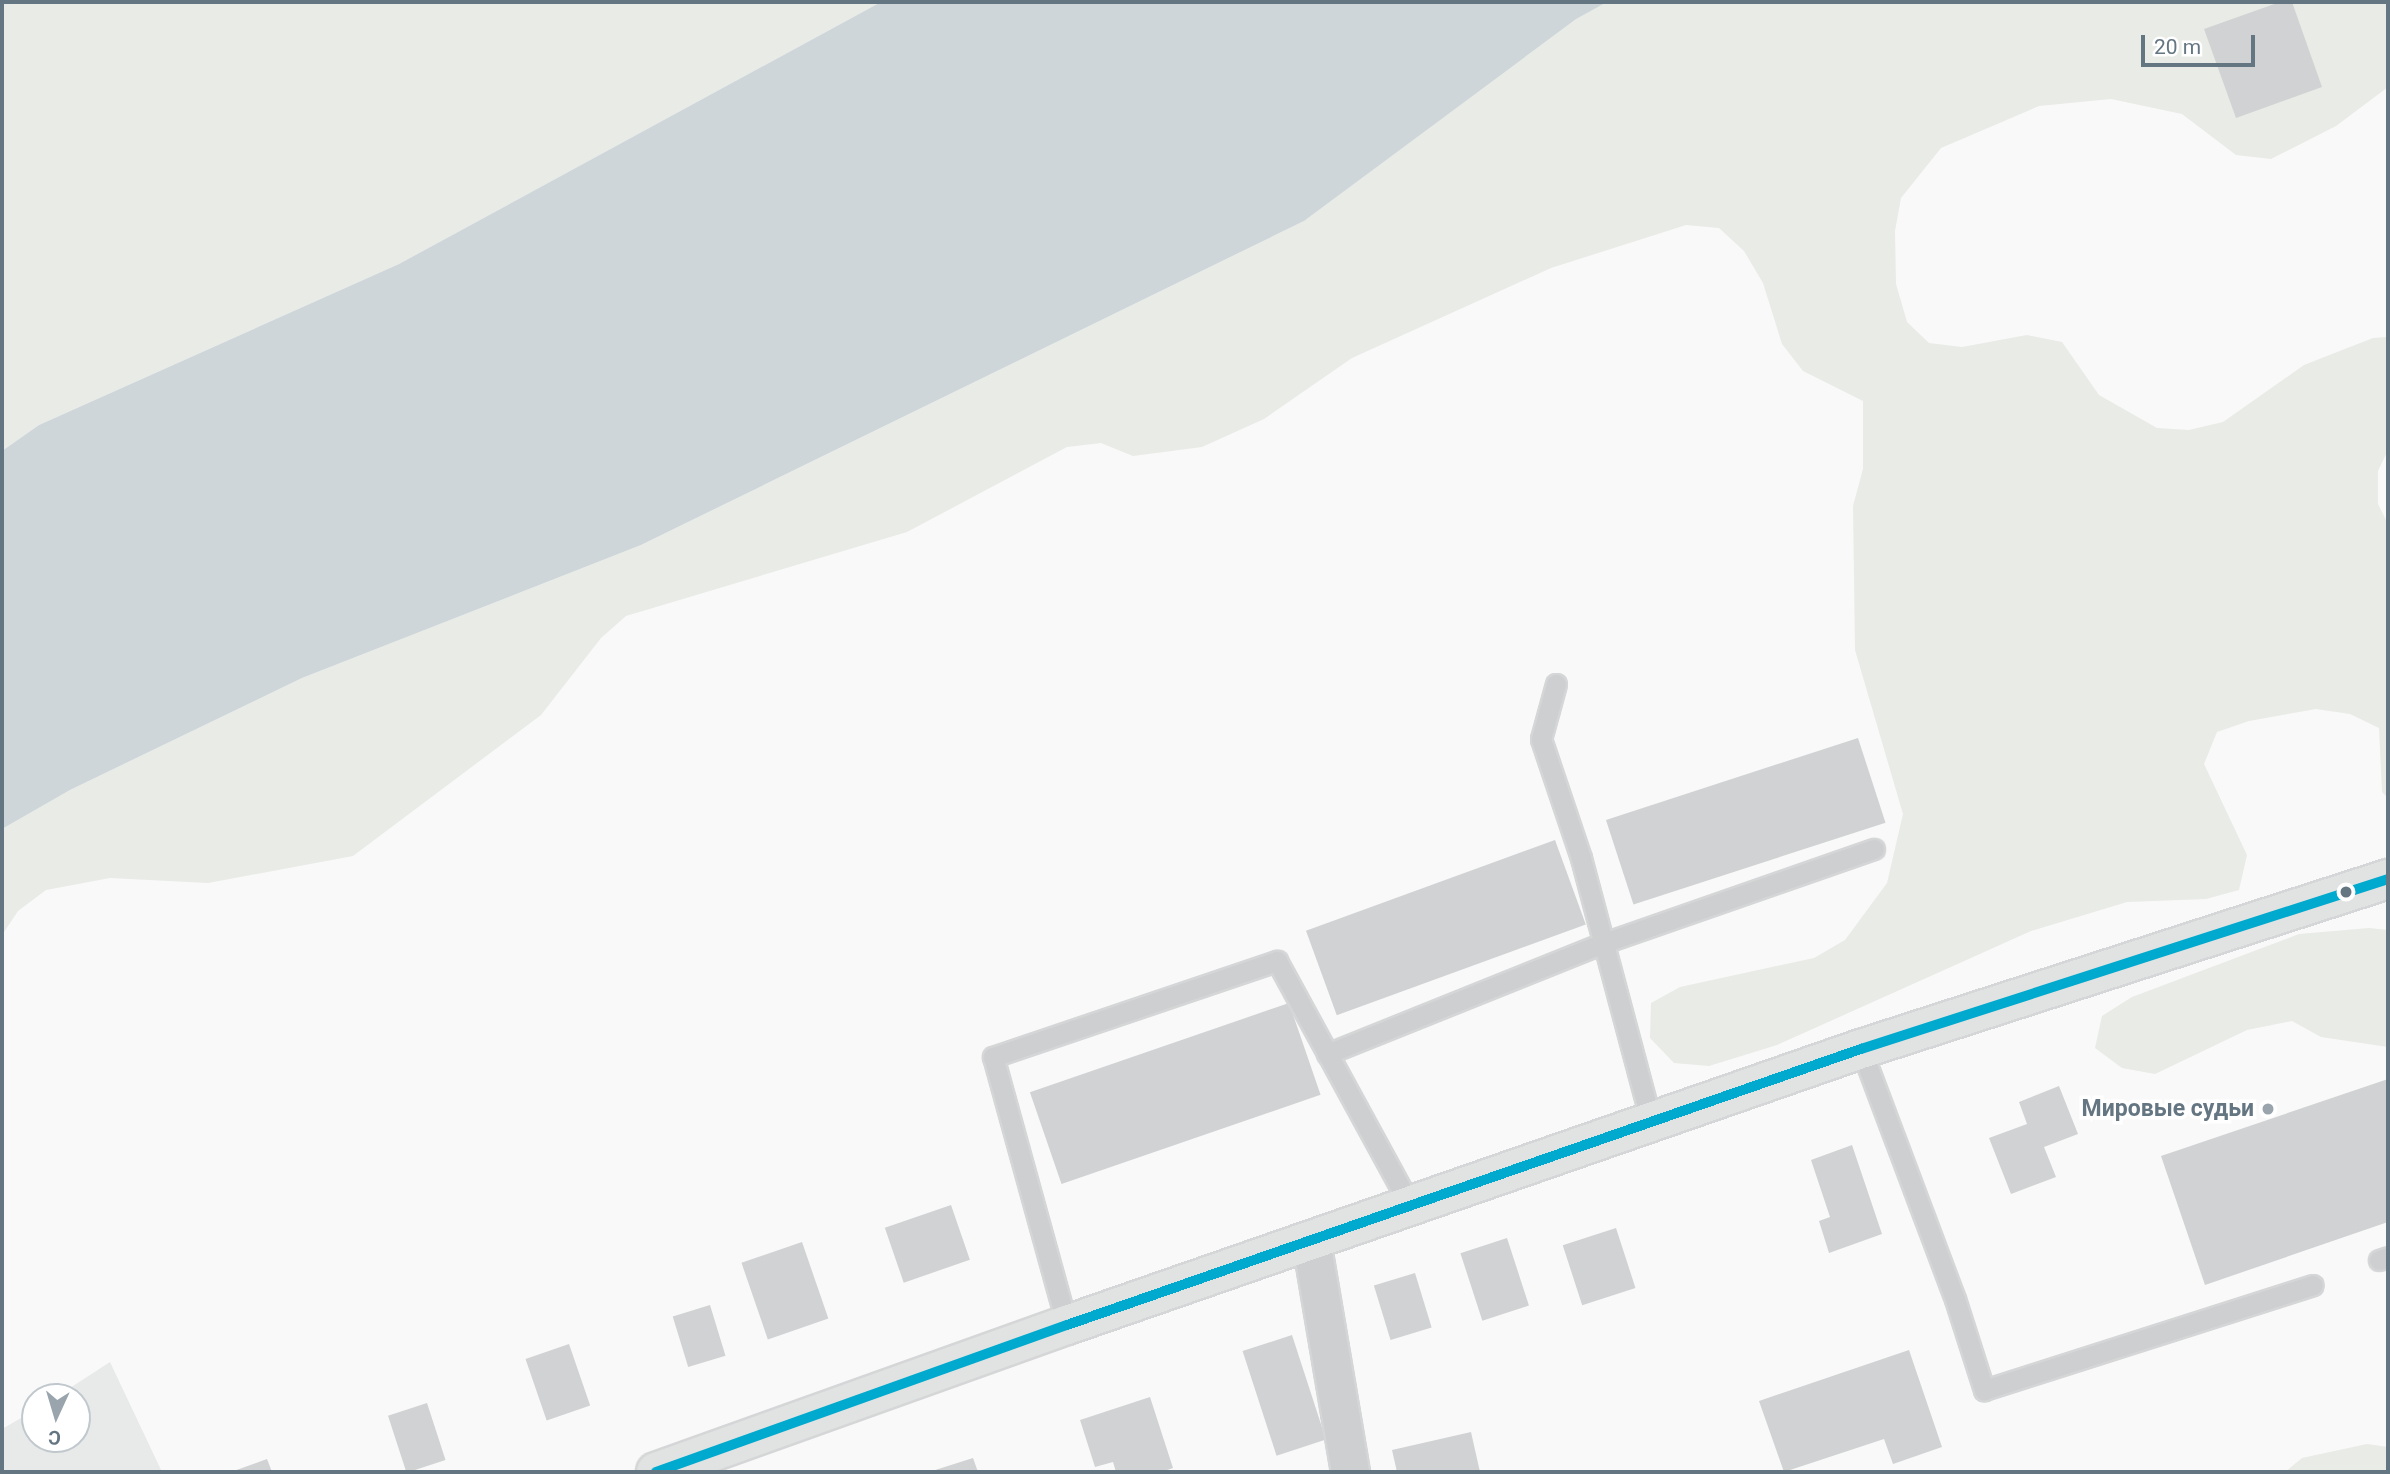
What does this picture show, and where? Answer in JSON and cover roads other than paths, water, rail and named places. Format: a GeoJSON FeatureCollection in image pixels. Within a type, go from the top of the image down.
{"type":"FeatureCollection","features":[{"type":"Feature","properties":{"kind":"main road"},"geometry":{"type":"LineString","coordinates":[[656,1472],[1067,1325],[1861,1049],[2388,879]]}},
{"type":"Feature","properties":{"kind":"street"},"geometry":{"type":"LineString","coordinates":[[1311,1241],[1350,1472]]}},
{"type":"Feature","properties":{"kind":"lane"},"geometry":{"type":"LineString","coordinates":[[1556,684],[1541,739],[1581,858],[1601,944],[1651,1122]]}},
{"type":"Feature","properties":{"kind":"lane"},"geometry":{"type":"LineString","coordinates":[[1327,1054],[1601,944],[1874,849]]}},
{"type":"Feature","properties":{"kind":"lane"},"geometry":{"type":"LineString","coordinates":[[1067,1325],[993,1057],[1277,961],[1411,1207]]}},
{"type":"Feature","properties":{"kind":"lane"},"geometry":{"type":"LineString","coordinates":[[1861,1049],[1955,1299],[1984,1390],[2313,1285]]}},
{"type":"Feature","properties":{"kind":"place","name":"Мировые судьи"},"geometry":{"type":"Point","coordinates":[2268,1109]}}]}
